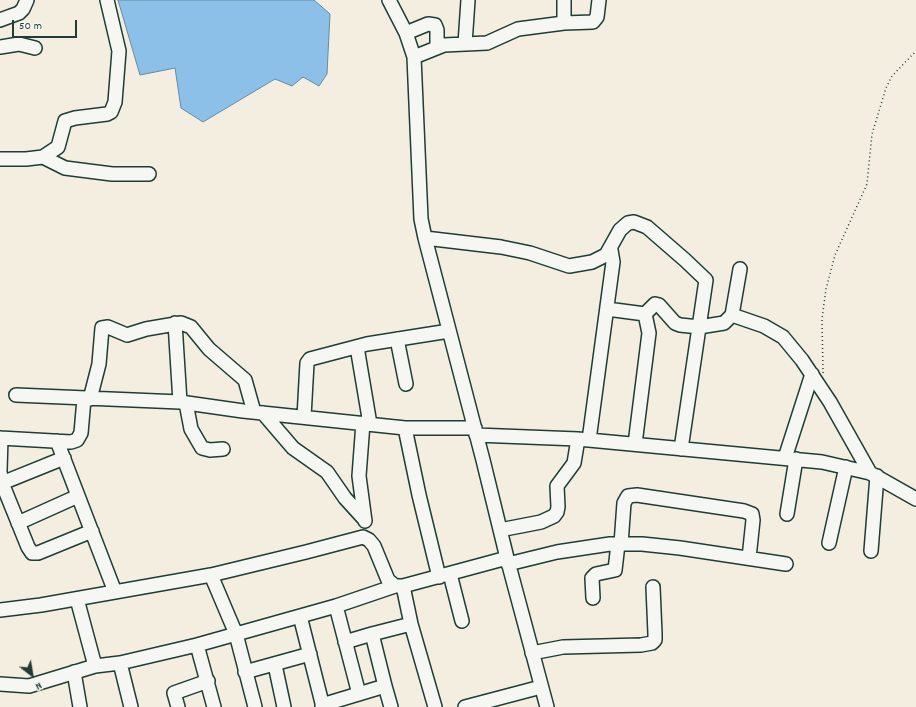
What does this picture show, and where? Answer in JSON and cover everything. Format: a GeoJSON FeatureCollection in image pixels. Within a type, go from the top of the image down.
{"type":"FeatureCollection","features":[{"type":"Feature","properties":{"kind":"street"},"geometry":{"type":"LineString","coordinates":[[0,20],[19,13],[23,9],[27,0]]}},
{"type":"Feature","properties":{"kind":"street"},"geometry":{"type":"LineString","coordinates":[[0,159],[26,159],[43,157],[58,147],[65,121],[75,118],[107,114],[115,106],[119,51],[107,0]]}},
{"type":"Feature","properties":{"kind":"street"},"geometry":{"type":"LineString","coordinates":[[389,0],[406,33],[414,57],[421,218],[425,238],[507,561],[547,707]]}},
{"type":"Feature","properties":{"kind":"street"},"geometry":{"type":"LineString","coordinates":[[465,44],[468,0]]}},
{"type":"Feature","properties":{"kind":"street"},"geometry":{"type":"LineString","coordinates":[[564,0],[564,22]]}},
{"type":"Feature","properties":{"kind":"street"},"geometry":{"type":"LineString","coordinates":[[414,57],[437,47],[487,42],[518,29],[564,22],[593,22],[597,17],[599,0]]}},
{"type":"Feature","properties":{"kind":"street"},"geometry":{"type":"LineString","coordinates":[[406,33],[428,24],[435,25],[437,30],[437,47]]}},
{"type":"Feature","properties":{"kind":"street"},"geometry":{"type":"LineString","coordinates":[[0,47],[19,44],[35,48]]}},
{"type":"Feature","properties":{"kind":"street"},"geometry":{"type":"LineString","coordinates":[[43,157],[66,168],[112,174],[149,174]]}},
{"type":"Feature","properties":{"kind":"street"},"geometry":{"type":"LineString","coordinates":[[425,238],[501,247],[530,253],[565,266],[600,260],[611,250],[623,226],[634,222],[647,227],[706,280],[681,449]]}},
{"type":"Feature","properties":{"kind":"street"},"geometry":{"type":"LineString","coordinates":[[500,530],[541,522],[554,516],[557,512],[557,486],[574,463],[584,440],[607,308],[613,262],[611,250]]}},
{"type":"Feature","properties":{"kind":"street"},"geometry":{"type":"LineString","coordinates":[[645,314],[655,304],[659,305],[675,323],[688,326],[699,326],[724,322],[732,315],[740,269]]}},
{"type":"Feature","properties":{"kind":"street"},"geometry":{"type":"LineString","coordinates":[[607,308],[645,314]]}},
{"type":"Feature","properties":{"kind":"street"},"geometry":{"type":"LineString","coordinates":[[634,444],[649,333],[645,314]]}},
{"type":"Feature","properties":{"kind":"street"},"geometry":{"type":"LineString","coordinates":[[732,315],[764,326],[783,337],[824,392],[873,474],[871,551]]}},
{"type":"Feature","properties":{"kind":"street"},"geometry":{"type":"LineString","coordinates":[[175,323],[183,403],[191,429],[202,448],[210,450],[223,449]]}},
{"type":"Feature","properties":{"kind":"street"},"geometry":{"type":"LineString","coordinates":[[92,531],[34,554],[28,547],[1,475],[1,438],[71,442],[77,440],[80,436],[87,399],[99,364],[102,328],[108,327],[121,334],[127,335],[175,323],[186,324],[191,327],[209,349],[240,374],[248,385],[258,412],[293,448],[328,472],[345,498],[365,520]]}},
{"type":"Feature","properties":{"kind":"street"},"geometry":{"type":"LineString","coordinates":[[304,417],[307,363],[310,359],[357,347],[449,331]]}},
{"type":"Feature","properties":{"kind":"street"},"geometry":{"type":"LineString","coordinates":[[397,339],[406,384]]}},
{"type":"Feature","properties":{"kind":"street"},"geometry":{"type":"LineString","coordinates":[[357,347],[366,424],[359,476],[369,540]]}},
{"type":"Feature","properties":{"kind":"street"},"geometry":{"type":"LineString","coordinates":[[787,514],[791,459],[812,374]]}},
{"type":"Feature","properties":{"kind":"street"},"geometry":{"type":"LineString","coordinates":[[16,395],[183,403],[405,428],[634,444],[791,459],[846,467],[873,474],[916,499]]}},
{"type":"Feature","properties":{"kind":"street"},"geometry":{"type":"LineString","coordinates":[[405,428],[419,495],[444,575],[462,621]]}},
{"type":"Feature","properties":{"kind":"street"},"geometry":{"type":"LineString","coordinates":[[57,441],[115,592]]}},
{"type":"Feature","properties":{"kind":"street"},"geometry":{"type":"LineString","coordinates":[[1,475],[64,458]]}},
{"type":"Feature","properties":{"kind":"street"},"geometry":{"type":"LineString","coordinates":[[829,543],[846,467]]}},
{"type":"Feature","properties":{"kind":"street"},"geometry":{"type":"LineString","coordinates":[[593,598],[592,578],[596,574],[614,570],[624,503],[628,496],[637,495],[744,511],[752,514],[753,520],[749,558]]}},
{"type":"Feature","properties":{"kind":"street"},"geometry":{"type":"LineString","coordinates":[[18,523],[78,496]]}},
{"type":"Feature","properties":{"kind":"street"},"geometry":{"type":"LineString","coordinates":[[0,610],[41,605],[211,575],[306,552],[354,538],[363,537],[369,540],[374,546],[388,580],[399,586],[435,707]]}},
{"type":"Feature","properties":{"kind":"street"},"geometry":{"type":"LineString","coordinates":[[0,684],[28,686],[96,666],[120,663],[197,645],[336,606],[399,586],[507,561],[557,552],[619,544],[680,548],[786,564]]}},
{"type":"Feature","properties":{"kind":"street"},"geometry":{"type":"LineString","coordinates":[[211,575],[236,634],[255,707]]}},
{"type":"Feature","properties":{"kind":"street"},"geometry":{"type":"LineString","coordinates":[[532,653],[563,647],[641,645],[652,643],[655,640],[653,587]]}},
{"type":"Feature","properties":{"kind":"street"},"geometry":{"type":"LineString","coordinates":[[77,599],[96,666]]}},
{"type":"Feature","properties":{"kind":"street"},"geometry":{"type":"LineString","coordinates":[[336,606],[359,694]]}},
{"type":"Feature","properties":{"kind":"street"},"geometry":{"type":"LineString","coordinates":[[300,616],[322,706],[385,686]]}},
{"type":"Feature","properties":{"kind":"street"},"geometry":{"type":"LineString","coordinates":[[345,642],[411,624]]}},
{"type":"Feature","properties":{"kind":"street"},"geometry":{"type":"LineString","coordinates":[[372,634],[391,707]]}},
{"type":"Feature","properties":{"kind":"street"},"geometry":{"type":"LineString","coordinates":[[197,645],[214,707]]}},
{"type":"Feature","properties":{"kind":"street"},"geometry":{"type":"LineString","coordinates":[[245,672],[275,665],[310,654]]}},
{"type":"Feature","properties":{"kind":"street"},"geometry":{"type":"LineString","coordinates":[[120,663],[130,707]]}},
{"type":"Feature","properties":{"kind":"street"},"geometry":{"type":"LineString","coordinates":[[275,665],[284,707]]}},
{"type":"Feature","properties":{"kind":"street"},"geometry":{"type":"LineString","coordinates":[[74,672],[80,707]]}},
{"type":"Feature","properties":{"kind":"street"},"geometry":{"type":"LineString","coordinates":[[178,707],[174,693],[208,681]]}},
{"type":"Feature","properties":{"kind":"street"},"geometry":{"type":"LineString","coordinates":[[471,706],[541,687]]}},
{"type":"Feature","properties":{"kind":"path"},"geometry":{"type":"LineString","coordinates":[[824,392],[822,319],[826,288],[835,255],[868,184],[872,134],[886,88],[895,73],[916,51]]}},
{"type":"Feature","properties":{"kind":"water"},"geometry":{"type":"Polygon","coordinates":[[[118,0],[314,0],[330,14],[327,74],[319,86],[303,77],[292,86],[275,79],[203,122],[181,108],[175,68],[140,75],[118,0]]]}}]}
